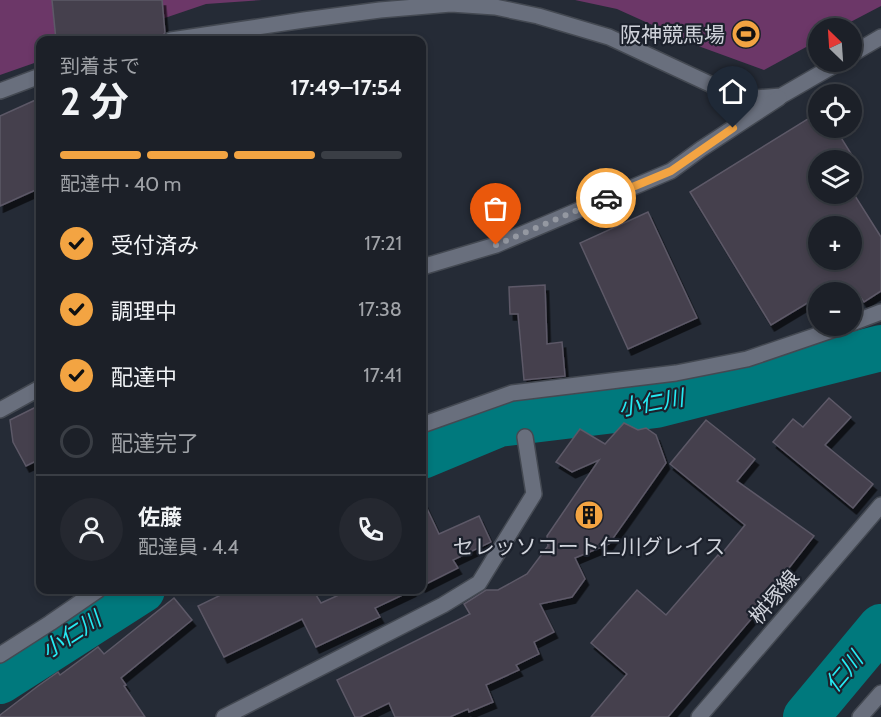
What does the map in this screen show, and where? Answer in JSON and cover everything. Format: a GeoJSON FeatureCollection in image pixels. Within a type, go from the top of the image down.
{"type":"FeatureCollection","features":[{"type":"Feature","properties":{"kind":"street"},"geometry":{"type":"LineString","coordinates":[[198,36],[380,10],[451,4],[495,8],[538,16],[609,37],[742,99],[782,96]]}},
{"type":"Feature","properties":{"kind":"street"},"geometry":{"type":"LineString","coordinates":[[862,48],[881,37]]}},
{"type":"Feature","properties":{"kind":"street"},"geometry":{"type":"LineString","coordinates":[[426,266],[496,245],[671,171],[700,149],[823,72]]}},
{"type":"Feature","properties":{"kind":"street"},"geometry":{"type":"LineString","coordinates":[[0,91],[36,78]]}},
{"type":"Feature","properties":{"kind":"street"},"geometry":{"type":"LineString","coordinates":[[862,319],[881,312]]}},
{"type":"Feature","properties":{"kind":"street"},"geometry":{"type":"LineString","coordinates":[[426,424],[512,393],[676,373],[747,359],[815,336]]}},
{"type":"Feature","properties":{"kind":"street"},"geometry":{"type":"LineString","coordinates":[[0,410],[36,390]]}},
{"type":"Feature","properties":{"kind":"street"},"geometry":{"type":"LineString","coordinates":[[224,717],[443,605],[479,583],[534,494],[525,437]]}},
{"type":"Feature","properties":{"kind":"street","name":"桝塚線"},"geometry":{"type":"LineString","coordinates":[[699,717],[881,505]]}},
{"type":"Feature","properties":{"kind":"street"},"geometry":{"type":"LineString","coordinates":[[0,655],[92,594]]}},
{"type":"Feature","properties":{"kind":"street"},"geometry":{"type":"LineString","coordinates":[[860,717],[881,693]]}},
{"type":"Feature","properties":{"kind":"shaded area"},"geometry":{"type":"Polygon","coordinates":[[[0,0],[262,0],[206,4],[112,36],[36,36],[36,62],[0,75],[0,0]]]}},
{"type":"Feature","properties":{"kind":"shaded area","name":"阪神競馬場"},"geometry":{"type":"Polygon","coordinates":[[[575,0],[881,0],[881,6],[858,18],[808,18],[808,46],[764,70],[701,47],[617,9],[575,0]]]}},
{"type":"Feature","properties":{"kind":"building"},"geometry":{"type":"Polygon","coordinates":[[[52,0],[162,0],[165,33],[162,36],[56,36],[52,0]]]}},
{"type":"Feature","properties":{"kind":"building"},"geometry":{"type":"Polygon","coordinates":[[[36,100],[36,190],[0,206],[0,116],[36,100]]]}},
{"type":"Feature","properties":{"kind":"building"},"geometry":{"type":"Polygon","coordinates":[[[808,119],[808,138],[841,138],[849,150],[808,150],[808,204],[860,204],[881,237],[881,291],[864,302],[862,282],[808,282],[808,303],[771,325],[690,192],[808,119]]]}},
{"type":"Feature","properties":{"kind":"building"},"geometry":{"type":"Polygon","coordinates":[[[648,212],[697,318],[628,349],[580,243],[648,212]]]}},
{"type":"Feature","properties":{"kind":"building"},"geometry":{"type":"Polygon","coordinates":[[[545,285],[547,344],[562,342],[565,376],[524,380],[518,314],[510,314],[509,287],[545,285]]]}},
{"type":"Feature","properties":{"kind":"building"},"geometry":{"type":"Polygon","coordinates":[[[829,398],[851,417],[825,445],[873,484],[853,508],[773,442],[793,419],[803,427],[829,398]]]}},
{"type":"Feature","properties":{"kind":"building"},"geometry":{"type":"Polygon","coordinates":[[[36,407],[36,461],[26,466],[13,442],[10,420],[36,407]]]}},
{"type":"Feature","properties":{"kind":"building"},"geometry":{"type":"Polygon","coordinates":[[[706,420],[755,459],[737,481],[814,536],[767,596],[769,598],[668,717],[591,717],[627,674],[591,643],[637,590],[666,615],[745,525],[670,464],[706,420]]]}},
{"type":"Feature","properties":{"kind":"building"},"geometry":{"type":"Polygon","coordinates":[[[624,423],[638,430],[646,428],[656,435],[666,463],[609,544],[575,558],[585,579],[572,597],[540,604],[554,632],[534,642],[539,654],[516,665],[519,670],[486,685],[493,702],[469,712],[468,709],[450,717],[395,717],[389,703],[360,717],[355,717],[337,680],[470,614],[464,604],[486,590],[498,590],[527,574],[548,546],[547,536],[599,460],[572,472],[556,462],[580,429],[605,444],[624,423]]]}},
{"type":"Feature","properties":{"kind":"building"},"geometry":{"type":"Polygon","coordinates":[[[426,506],[439,534],[479,516],[491,542],[453,560],[458,568],[426,584],[426,506]]]}},
{"type":"Feature","properties":{"kind":"building"},"geometry":{"type":"Polygon","coordinates":[[[223,594],[315,594],[321,603],[341,594],[405,594],[375,608],[380,617],[316,647],[302,619],[224,657],[198,606],[223,594]]]}},
{"type":"Feature","properties":{"kind":"building"},"geometry":{"type":"Polygon","coordinates":[[[174,598],[192,620],[121,678],[145,717],[0,717],[38,686],[58,672],[60,675],[98,647],[104,654],[174,598]]]}},
{"type":"Feature","properties":{"kind":"waterway","name":"小仁川"},"geometry":{"type":"LineString","coordinates":[[426,454],[499,424],[656,405],[881,348]]}},
{"type":"Feature","properties":{"kind":"waterway","name":"小仁川"},"geometry":{"type":"LineString","coordinates":[[0,681],[136,594]]}},
{"type":"Feature","properties":{"kind":"waterway","name":"仁川"},"geometry":{"type":"LineString","coordinates":[[806,717],[881,627]]}},
{"type":"Feature","properties":{"kind":"way so far"},"geometry":{"type":"LineString","coordinates":[[496,245],[606,198]]}},
{"type":"Feature","properties":{"kind":"place","name":"阪神競馬場"},"geometry":{"type":"Point","coordinates":[746,34]}},
{"type":"Feature","properties":{"kind":"place","name":"セレッソコート仁川グレイス"},"geometry":{"type":"Point","coordinates":[589,515]}},
{"type":"Feature","properties":{"kind":"route"},"geometry":{"type":"LineString","coordinates":[[606,198],[671,171],[733,128]]}}]}
